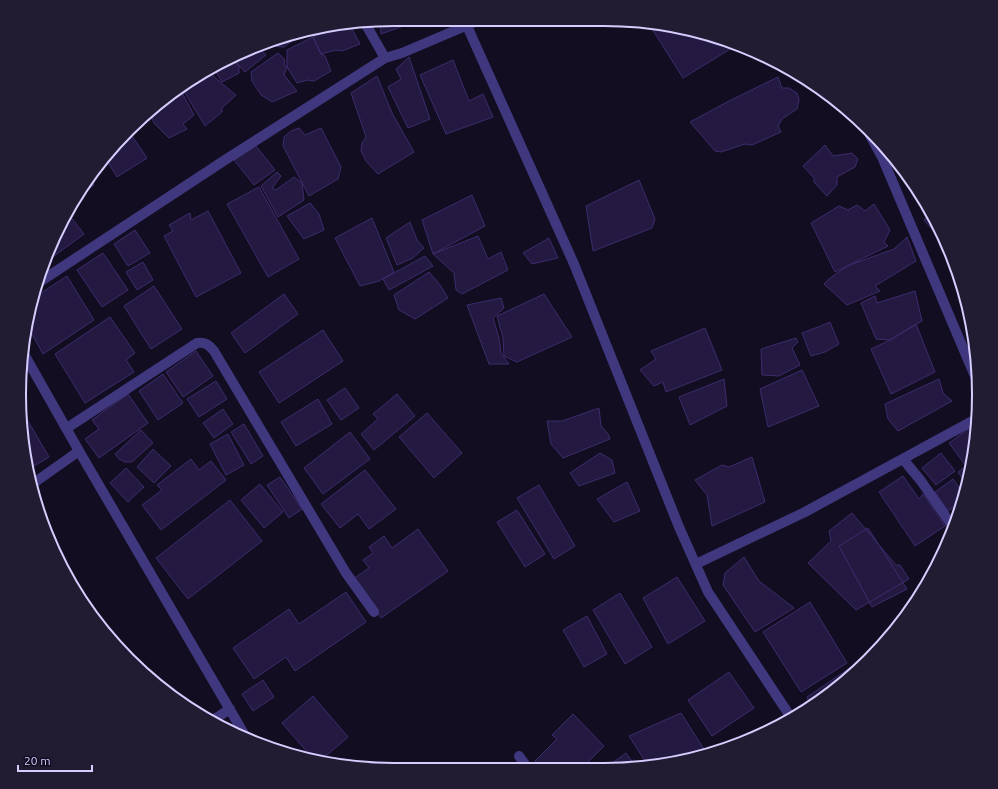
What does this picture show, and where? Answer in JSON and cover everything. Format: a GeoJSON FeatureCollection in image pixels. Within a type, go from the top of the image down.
{"type":"FeatureCollection","features":[{"type":"Feature","properties":{"kind":"street"},"geometry":{"type":"LineString","coordinates":[[45,278],[219,164],[385,58],[467,26],[574,264],[679,527],[708,592],[788,714]]}},
{"type":"Feature","properties":{"kind":"street"},"geometry":{"type":"LineString","coordinates":[[367,27],[385,58]]}},
{"type":"Feature","properties":{"kind":"street"},"geometry":{"type":"LineString","coordinates":[[877,148],[971,366]]}},
{"type":"Feature","properties":{"kind":"street"},"geometry":{"type":"LineString","coordinates":[[67,428],[197,343],[203,342],[209,345],[346,573],[374,612]]}},
{"type":"Feature","properties":{"kind":"street"},"geometry":{"type":"LineString","coordinates":[[28,361],[242,730]]}},
{"type":"Feature","properties":{"kind":"street"},"geometry":{"type":"LineString","coordinates":[[696,564],[805,512],[971,422]]}},
{"type":"Feature","properties":{"kind":"street"},"geometry":{"type":"LineString","coordinates":[[37,481],[79,451]]}},
{"type":"Feature","properties":{"kind":"street"},"geometry":{"type":"LineString","coordinates":[[903,459],[921,481],[949,521]]}},
{"type":"Feature","properties":{"kind":"street"},"geometry":{"type":"LineString","coordinates":[[217,717],[230,709]]}},
{"type":"Feature","properties":{"kind":"street"},"geometry":{"type":"LineString","coordinates":[[519,756],[524,763]]}},
{"type":"Feature","properties":{"kind":"building"},"geometry":{"type":"Polygon","coordinates":[[[403,26],[381,34],[380,27],[403,26]]]}},
{"type":"Feature","properties":{"kind":"building"},"geometry":{"type":"Polygon","coordinates":[[[352,29],[360,44],[342,51],[336,50],[321,54],[313,37],[323,33],[352,29]]]}},
{"type":"Feature","properties":{"kind":"building"},"geometry":{"type":"Polygon","coordinates":[[[652,29],[699,39],[731,49],[683,78],[652,29]]]}},
{"type":"Feature","properties":{"kind":"building"},"geometry":{"type":"Polygon","coordinates":[[[313,37],[321,54],[325,56],[331,71],[314,81],[308,80],[297,83],[287,67],[287,50],[313,37]]]}},
{"type":"Feature","properties":{"kind":"building"},"geometry":{"type":"Polygon","coordinates":[[[292,41],[284,47],[275,46],[292,41]]]}},
{"type":"Feature","properties":{"kind":"building"},"geometry":{"type":"Polygon","coordinates":[[[262,51],[266,55],[245,72],[236,62],[262,51]]]}},
{"type":"Feature","properties":{"kind":"building"},"geometry":{"type":"Polygon","coordinates":[[[278,53],[285,60],[284,65],[287,67],[284,75],[297,91],[272,102],[261,95],[252,81],[251,72],[278,53]]]}},
{"type":"Feature","properties":{"kind":"building"},"geometry":{"type":"Polygon","coordinates":[[[409,57],[430,119],[408,128],[388,87],[401,79],[396,69],[409,57]]]}},
{"type":"Feature","properties":{"kind":"building"},"geometry":{"type":"Polygon","coordinates":[[[453,60],[469,101],[483,94],[493,117],[446,134],[420,75],[453,60]]]}},
{"type":"Feature","properties":{"kind":"building"},"geometry":{"type":"Polygon","coordinates":[[[235,63],[239,66],[239,73],[222,82],[216,72],[235,63]]]}},
{"type":"Feature","properties":{"kind":"building"},"geometry":{"type":"Polygon","coordinates":[[[211,74],[236,95],[222,108],[222,112],[205,126],[184,92],[211,74]]]}},
{"type":"Feature","properties":{"kind":"building"},"geometry":{"type":"Polygon","coordinates":[[[377,76],[392,113],[414,152],[378,174],[366,161],[361,151],[362,143],[366,137],[351,93],[377,76]]]}},
{"type":"Feature","properties":{"kind":"building"},"geometry":{"type":"Polygon","coordinates":[[[778,77],[782,88],[789,88],[797,93],[799,100],[797,109],[782,119],[778,126],[781,132],[752,145],[745,144],[721,152],[715,151],[690,122],[729,101],[778,77]]]}},
{"type":"Feature","properties":{"kind":"building"},"geometry":{"type":"Polygon","coordinates":[[[182,93],[194,115],[183,124],[187,129],[169,138],[154,123],[152,117],[182,93]]]}},
{"type":"Feature","properties":{"kind":"building"},"geometry":{"type":"Polygon","coordinates":[[[299,128],[305,135],[321,128],[341,167],[338,179],[309,196],[283,146],[284,137],[291,131],[299,128]]]}},
{"type":"Feature","properties":{"kind":"building"},"geometry":{"type":"Polygon","coordinates":[[[132,136],[147,158],[117,177],[108,163],[132,136]]]}},
{"type":"Feature","properties":{"kind":"building"},"geometry":{"type":"Polygon","coordinates":[[[825,145],[833,156],[852,153],[858,159],[855,167],[837,177],[837,185],[827,196],[814,182],[814,178],[803,166],[825,145]]]}},
{"type":"Feature","properties":{"kind":"building"},"geometry":{"type":"Polygon","coordinates":[[[256,146],[275,170],[254,185],[234,160],[256,146]]]}},
{"type":"Feature","properties":{"kind":"building"},"geometry":{"type":"Polygon","coordinates":[[[277,172],[281,176],[272,188],[276,190],[294,177],[302,183],[304,200],[278,217],[261,186],[277,172]]]}},
{"type":"Feature","properties":{"kind":"building"},"geometry":{"type":"Polygon","coordinates":[[[639,180],[655,219],[652,228],[593,251],[586,206],[639,180]]]}},
{"type":"Feature","properties":{"kind":"building"},"geometry":{"type":"Polygon","coordinates":[[[259,187],[299,259],[268,277],[227,204],[259,187]]]}},
{"type":"Feature","properties":{"kind":"building"},"geometry":{"type":"Polygon","coordinates":[[[472,195],[485,226],[433,254],[422,220],[472,195]]]}},
{"type":"Feature","properties":{"kind":"building"},"geometry":{"type":"Polygon","coordinates":[[[310,203],[319,214],[324,230],[304,239],[287,216],[310,203]]]}},
{"type":"Feature","properties":{"kind":"building"},"geometry":{"type":"Polygon","coordinates":[[[874,204],[890,230],[884,242],[888,246],[835,272],[811,223],[839,206],[848,210],[857,205],[865,211],[874,204]]]}},
{"type":"Feature","properties":{"kind":"building"},"geometry":{"type":"Polygon","coordinates":[[[208,211],[241,273],[196,297],[164,236],[173,231],[169,225],[190,213],[191,220],[208,211]]]}},
{"type":"Feature","properties":{"kind":"building"},"geometry":{"type":"Polygon","coordinates":[[[927,217],[932,228],[931,228],[924,220],[927,217]]]}},
{"type":"Feature","properties":{"kind":"building"},"geometry":{"type":"Polygon","coordinates":[[[71,218],[84,234],[53,257],[71,218]]]}},
{"type":"Feature","properties":{"kind":"building"},"geometry":{"type":"Polygon","coordinates":[[[372,218],[394,272],[379,281],[360,286],[335,238],[372,218]]]}},
{"type":"Feature","properties":{"kind":"building"},"geometry":{"type":"Polygon","coordinates":[[[410,222],[417,240],[424,248],[413,258],[397,265],[386,238],[410,222]]]}},
{"type":"Feature","properties":{"kind":"building"},"geometry":{"type":"Polygon","coordinates":[[[135,230],[150,253],[128,266],[114,244],[135,230]]]}},
{"type":"Feature","properties":{"kind":"building"},"geometry":{"type":"Polygon","coordinates":[[[478,236],[488,259],[501,252],[508,270],[462,294],[456,290],[454,273],[433,254],[478,236]]]}},
{"type":"Feature","properties":{"kind":"building"},"geometry":{"type":"Polygon","coordinates":[[[907,237],[916,261],[875,286],[880,291],[847,305],[824,284],[847,266],[894,249],[907,237]]]}},
{"type":"Feature","properties":{"kind":"building"},"geometry":{"type":"Polygon","coordinates":[[[549,238],[558,258],[532,264],[523,253],[549,238]]]}},
{"type":"Feature","properties":{"kind":"building"},"geometry":{"type":"Polygon","coordinates":[[[103,253],[128,290],[102,307],[77,270],[103,253]]]}},
{"type":"Feature","properties":{"kind":"building"},"geometry":{"type":"Polygon","coordinates":[[[425,256],[433,266],[389,290],[383,279],[425,256]]]}},
{"type":"Feature","properties":{"kind":"building"},"geometry":{"type":"Polygon","coordinates":[[[143,262],[153,280],[137,290],[126,272],[143,262]]]}},
{"type":"Feature","properties":{"kind":"building"},"geometry":{"type":"Polygon","coordinates":[[[429,272],[440,285],[448,298],[415,319],[399,310],[394,295],[429,272]]]}},
{"type":"Feature","properties":{"kind":"building"},"geometry":{"type":"Polygon","coordinates":[[[67,276],[94,320],[43,354],[31,333],[41,293],[67,276]]]}},
{"type":"Feature","properties":{"kind":"building"},"geometry":{"type":"Polygon","coordinates":[[[154,286],[182,329],[151,349],[124,306],[154,286]]]}},
{"type":"Feature","properties":{"kind":"building"},"geometry":{"type":"Polygon","coordinates":[[[915,291],[922,321],[890,340],[876,339],[861,303],[875,296],[877,303],[915,291]]]}},
{"type":"Feature","properties":{"kind":"building"},"geometry":{"type":"Polygon","coordinates":[[[284,294],[298,314],[245,353],[231,333],[284,294]]]}},
{"type":"Feature","properties":{"kind":"building"},"geometry":{"type":"Polygon","coordinates":[[[544,294],[572,337],[517,362],[504,356],[503,338],[497,316],[544,294]]]}},
{"type":"Feature","properties":{"kind":"building"},"geometry":{"type":"Polygon","coordinates":[[[501,298],[504,308],[493,318],[499,338],[501,353],[509,364],[489,364],[467,305],[501,298]]]}},
{"type":"Feature","properties":{"kind":"building"},"geometry":{"type":"Polygon","coordinates":[[[110,317],[135,353],[126,360],[134,372],[85,403],[55,354],[110,317]]]}},
{"type":"Feature","properties":{"kind":"building"},"geometry":{"type":"Polygon","coordinates":[[[830,322],[839,344],[825,352],[811,356],[802,333],[830,322]]]}},
{"type":"Feature","properties":{"kind":"building"},"geometry":{"type":"Polygon","coordinates":[[[916,324],[935,372],[891,394],[871,349],[890,340],[916,324]]]}},
{"type":"Feature","properties":{"kind":"building"},"geometry":{"type":"Polygon","coordinates":[[[705,328],[722,370],[666,392],[663,382],[654,386],[640,370],[656,359],[651,351],[705,328]]]}},
{"type":"Feature","properties":{"kind":"building"},"geometry":{"type":"Polygon","coordinates":[[[323,330],[343,361],[279,403],[259,372],[323,330]]]}},
{"type":"Feature","properties":{"kind":"building"},"geometry":{"type":"Polygon","coordinates":[[[796,338],[798,342],[792,348],[800,365],[779,376],[762,375],[761,349],[796,338]]]}},
{"type":"Feature","properties":{"kind":"building"},"geometry":{"type":"Polygon","coordinates":[[[196,351],[213,376],[183,397],[166,372],[196,351]]]}},
{"type":"Feature","properties":{"kind":"building"},"geometry":{"type":"Polygon","coordinates":[[[802,370],[819,406],[768,427],[760,389],[802,370]]]}},
{"type":"Feature","properties":{"kind":"building"},"geometry":{"type":"Polygon","coordinates":[[[163,374],[183,403],[158,420],[139,391],[163,374]]]}},
{"type":"Feature","properties":{"kind":"building"},"geometry":{"type":"Polygon","coordinates":[[[724,379],[727,406],[690,425],[679,397],[724,379]]]}},
{"type":"Feature","properties":{"kind":"building"},"geometry":{"type":"Polygon","coordinates":[[[939,379],[943,393],[952,401],[898,431],[888,419],[885,404],[939,379]]]}},
{"type":"Feature","properties":{"kind":"building"},"geometry":{"type":"Polygon","coordinates":[[[216,381],[227,399],[199,417],[187,399],[216,381]]]}},
{"type":"Feature","properties":{"kind":"building"},"geometry":{"type":"Polygon","coordinates":[[[345,388],[359,408],[341,420],[327,400],[345,388]]]}},
{"type":"Feature","properties":{"kind":"building"},"geometry":{"type":"Polygon","coordinates":[[[128,394],[148,423],[99,458],[85,439],[99,429],[92,420],[128,394]]]}},
{"type":"Feature","properties":{"kind":"building"},"geometry":{"type":"Polygon","coordinates":[[[397,394],[415,416],[374,450],[361,434],[378,419],[373,414],[397,394]]]}},
{"type":"Feature","properties":{"kind":"building"},"geometry":{"type":"Polygon","coordinates":[[[318,399],[332,424],[296,446],[281,422],[318,399]]]}},
{"type":"Feature","properties":{"kind":"building"},"geometry":{"type":"Polygon","coordinates":[[[599,408],[601,426],[608,434],[610,439],[563,458],[551,444],[547,421],[562,421],[599,408]]]}},
{"type":"Feature","properties":{"kind":"building"},"geometry":{"type":"Polygon","coordinates":[[[223,409],[233,424],[214,438],[203,423],[223,409]]]}},
{"type":"Feature","properties":{"kind":"building"},"geometry":{"type":"Polygon","coordinates":[[[427,413],[462,453],[434,478],[399,437],[427,413]]]}},
{"type":"Feature","properties":{"kind":"building"},"geometry":{"type":"Polygon","coordinates":[[[27,419],[49,457],[33,467],[27,419]]]}},
{"type":"Feature","properties":{"kind":"building"},"geometry":{"type":"Polygon","coordinates":[[[244,424],[263,456],[251,464],[231,432],[244,424]]]}},
{"type":"Feature","properties":{"kind":"building"},"geometry":{"type":"Polygon","coordinates":[[[970,428],[965,465],[949,443],[970,428]]]}},
{"type":"Feature","properties":{"kind":"building"},"geometry":{"type":"Polygon","coordinates":[[[141,430],[153,443],[132,462],[125,462],[119,459],[115,454],[141,430]]]}},
{"type":"Feature","properties":{"kind":"building"},"geometry":{"type":"Polygon","coordinates":[[[350,432],[370,459],[323,494],[304,468],[350,432]]]}},
{"type":"Feature","properties":{"kind":"building"},"geometry":{"type":"Polygon","coordinates":[[[228,434],[244,465],[226,475],[210,444],[228,434]]]}},
{"type":"Feature","properties":{"kind":"building"},"geometry":{"type":"Polygon","coordinates":[[[153,449],[171,466],[154,483],[137,467],[153,449]]]}},
{"type":"Feature","properties":{"kind":"building"},"geometry":{"type":"Polygon","coordinates":[[[600,453],[612,460],[615,473],[579,486],[570,473],[600,453]]]}},
{"type":"Feature","properties":{"kind":"building"},"geometry":{"type":"Polygon","coordinates":[[[941,453],[955,471],[936,485],[922,468],[941,453]]]}},
{"type":"Feature","properties":{"kind":"building"},"geometry":{"type":"Polygon","coordinates":[[[752,457],[765,502],[712,526],[707,495],[695,480],[722,465],[729,467],[752,457]]]}},
{"type":"Feature","properties":{"kind":"building"},"geometry":{"type":"Polygon","coordinates":[[[191,459],[199,470],[211,461],[226,480],[161,530],[142,505],[162,490],[157,485],[191,459]]]}},
{"type":"Feature","properties":{"kind":"building"},"geometry":{"type":"Polygon","coordinates":[[[965,467],[962,478],[958,472],[965,467]]]}},
{"type":"Feature","properties":{"kind":"building"},"geometry":{"type":"Polygon","coordinates":[[[126,468],[144,487],[128,502],[110,483],[126,468]]]}},
{"type":"Feature","properties":{"kind":"building"},"geometry":{"type":"Polygon","coordinates":[[[365,470],[396,509],[369,529],[358,514],[340,528],[321,504],[365,470]]]}},
{"type":"Feature","properties":{"kind":"building"},"geometry":{"type":"Polygon","coordinates":[[[903,476],[919,499],[923,494],[945,526],[915,546],[879,492],[903,476]]]}},
{"type":"Feature","properties":{"kind":"building"},"geometry":{"type":"Polygon","coordinates":[[[280,477],[302,509],[289,518],[267,485],[280,477]]]}},
{"type":"Feature","properties":{"kind":"building"},"geometry":{"type":"Polygon","coordinates":[[[953,479],[959,488],[954,507],[948,511],[935,492],[953,479]]]}},
{"type":"Feature","properties":{"kind":"building"},"geometry":{"type":"Polygon","coordinates":[[[627,482],[640,511],[614,522],[597,499],[627,482]]]}},
{"type":"Feature","properties":{"kind":"building"},"geometry":{"type":"Polygon","coordinates":[[[260,484],[283,512],[264,528],[241,500],[260,484]]]}},
{"type":"Feature","properties":{"kind":"building"},"geometry":{"type":"Polygon","coordinates":[[[539,485],[575,546],[554,559],[517,498],[539,485]]]}},
{"type":"Feature","properties":{"kind":"building"},"geometry":{"type":"Polygon","coordinates":[[[230,500],[262,541],[188,599],[156,558],[230,500]]]}},
{"type":"Feature","properties":{"kind":"building"},"geometry":{"type":"Polygon","coordinates":[[[517,510],[545,554],[525,567],[497,522],[517,510]]]}},
{"type":"Feature","properties":{"kind":"building"},"geometry":{"type":"Polygon","coordinates":[[[852,513],[896,565],[900,565],[909,579],[856,610],[808,563],[831,541],[829,531],[852,513]]]}},
{"type":"Feature","properties":{"kind":"building"},"geometry":{"type":"Polygon","coordinates":[[[868,528],[907,589],[872,607],[839,546],[868,528]]]}},
{"type":"Feature","properties":{"kind":"building"},"geometry":{"type":"Polygon","coordinates":[[[418,529],[448,571],[381,618],[353,579],[369,568],[363,560],[373,553],[369,547],[384,536],[392,548],[418,529]]]}},
{"type":"Feature","properties":{"kind":"building"},"geometry":{"type":"Polygon","coordinates":[[[744,557],[759,581],[794,608],[755,632],[723,585],[725,573],[744,557]]]}},
{"type":"Feature","properties":{"kind":"building"},"geometry":{"type":"Polygon","coordinates":[[[677,577],[705,621],[668,644],[643,598],[677,577]]]}},
{"type":"Feature","properties":{"kind":"building"},"geometry":{"type":"Polygon","coordinates":[[[346,592],[366,622],[295,671],[286,657],[254,679],[233,648],[289,609],[299,624],[346,592]]]}},
{"type":"Feature","properties":{"kind":"building"},"geometry":{"type":"Polygon","coordinates":[[[620,593],[652,647],[625,664],[593,610],[620,593]]]}},
{"type":"Feature","properties":{"kind":"building"},"geometry":{"type":"Polygon","coordinates":[[[810,602],[847,663],[801,692],[763,632],[810,602]]]}},
{"type":"Feature","properties":{"kind":"building"},"geometry":{"type":"Polygon","coordinates":[[[587,616],[607,654],[584,667],[563,630],[587,616]]]}},
{"type":"Feature","properties":{"kind":"building"},"geometry":{"type":"Polygon","coordinates":[[[852,667],[828,687],[809,701],[807,697],[852,667]]]}},
{"type":"Feature","properties":{"kind":"building"},"geometry":{"type":"Polygon","coordinates":[[[729,672],[754,708],[712,736],[688,700],[729,672]]]}},
{"type":"Feature","properties":{"kind":"building"},"geometry":{"type":"Polygon","coordinates":[[[263,680],[274,697],[253,711],[242,694],[263,680]]]}},
{"type":"Feature","properties":{"kind":"building"},"geometry":{"type":"Polygon","coordinates":[[[313,696],[348,737],[325,756],[323,756],[307,752],[282,723],[313,696]]]}},
{"type":"Feature","properties":{"kind":"building"},"geometry":{"type":"Polygon","coordinates":[[[681,713],[704,749],[675,756],[645,761],[629,736],[681,713]]]}},
{"type":"Feature","properties":{"kind":"building"},"geometry":{"type":"Polygon","coordinates":[[[573,714],[604,746],[588,762],[589,763],[537,763],[535,761],[557,739],[552,735],[573,714]]]}},
{"type":"Feature","properties":{"kind":"building"},"geometry":{"type":"Polygon","coordinates":[[[626,753],[632,762],[628,762],[613,763],[626,753]]]}}]}
